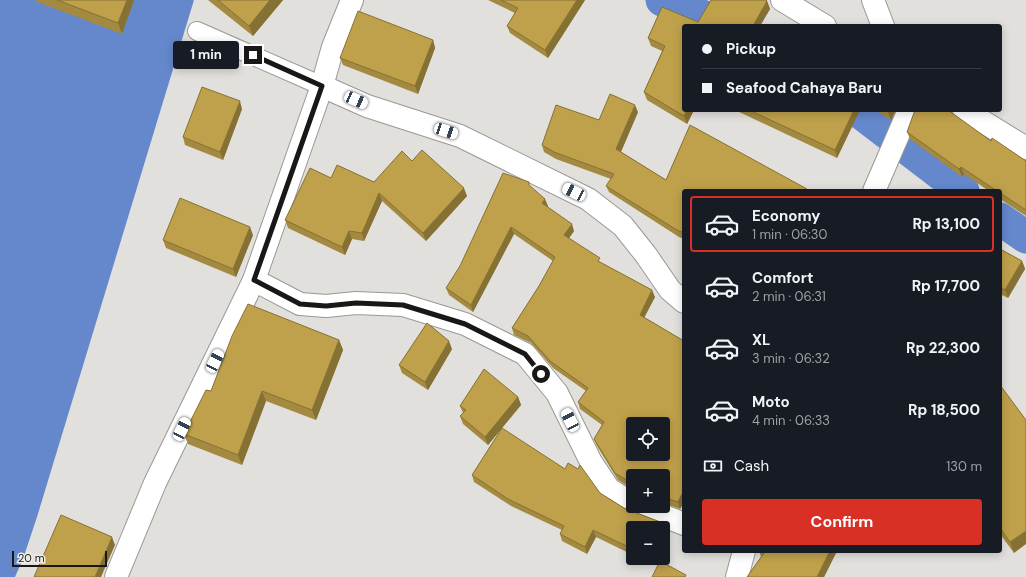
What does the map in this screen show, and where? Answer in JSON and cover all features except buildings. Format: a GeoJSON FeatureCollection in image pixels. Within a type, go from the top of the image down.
{"type":"FeatureCollection","features":[{"type":"Feature","properties":{"kind":"street"},"geometry":{"type":"LineString","coordinates":[[116,577],[156,483],[254,280],[322,86],[332,47],[352,0]]}},
{"type":"Feature","properties":{"kind":"street"},"geometry":{"type":"LineString","coordinates":[[782,0],[822,24]]}},
{"type":"Feature","properties":{"kind":"street"},"geometry":{"type":"LineString","coordinates":[[873,0],[882,24]]}},
{"type":"Feature","properties":{"kind":"street"},"geometry":{"type":"LineString","coordinates":[[322,86],[367,106],[460,136],[588,199],[623,226],[646,255],[670,290],[682,300]]}},
{"type":"Feature","properties":{"kind":"street"},"geometry":{"type":"LineString","coordinates":[[875,189],[908,112]]}},
{"type":"Feature","properties":{"kind":"street"},"geometry":{"type":"LineString","coordinates":[[967,112],[1026,148]]}},
{"type":"Feature","properties":{"kind":"street"},"geometry":{"type":"LineString","coordinates":[[254,280],[300,304],[326,306],[356,303],[403,305],[465,324],[525,354],[557,393],[591,462],[609,489],[626,500]]}},
{"type":"Feature","properties":{"kind":"street"},"geometry":{"type":"LineString","coordinates":[[656,513],[682,523]]}},
{"type":"Feature","properties":{"kind":"street"},"geometry":{"type":"LineString","coordinates":[[737,577],[743,553]]}},
{"type":"Feature","properties":{"kind":"lane"},"geometry":{"type":"LineString","coordinates":[[197,31],[322,86]]}},
{"type":"Feature","properties":{"kind":"water"},"geometry":{"type":"Polygon","coordinates":[[[0,0],[194,0],[37,517],[23,559],[15,577],[0,577],[0,0]]]}},
{"type":"Feature","properties":{"kind":"waterway"},"geometry":{"type":"LineString","coordinates":[[662,0],[722,24]]}},
{"type":"Feature","properties":{"kind":"waterway"},"geometry":{"type":"LineString","coordinates":[[860,112],[960,189]]}},
{"type":"Feature","properties":{"kind":"waterway"},"geometry":{"type":"LineString","coordinates":[[1002,220],[1026,237]]}},
{"type":"Feature","properties":{"kind":"route"},"geometry":{"type":"LineString","coordinates":[[253,55],[322,86],[254,280],[300,304],[326,306],[356,303],[403,305],[465,324],[525,354],[541,374]]}}]}
